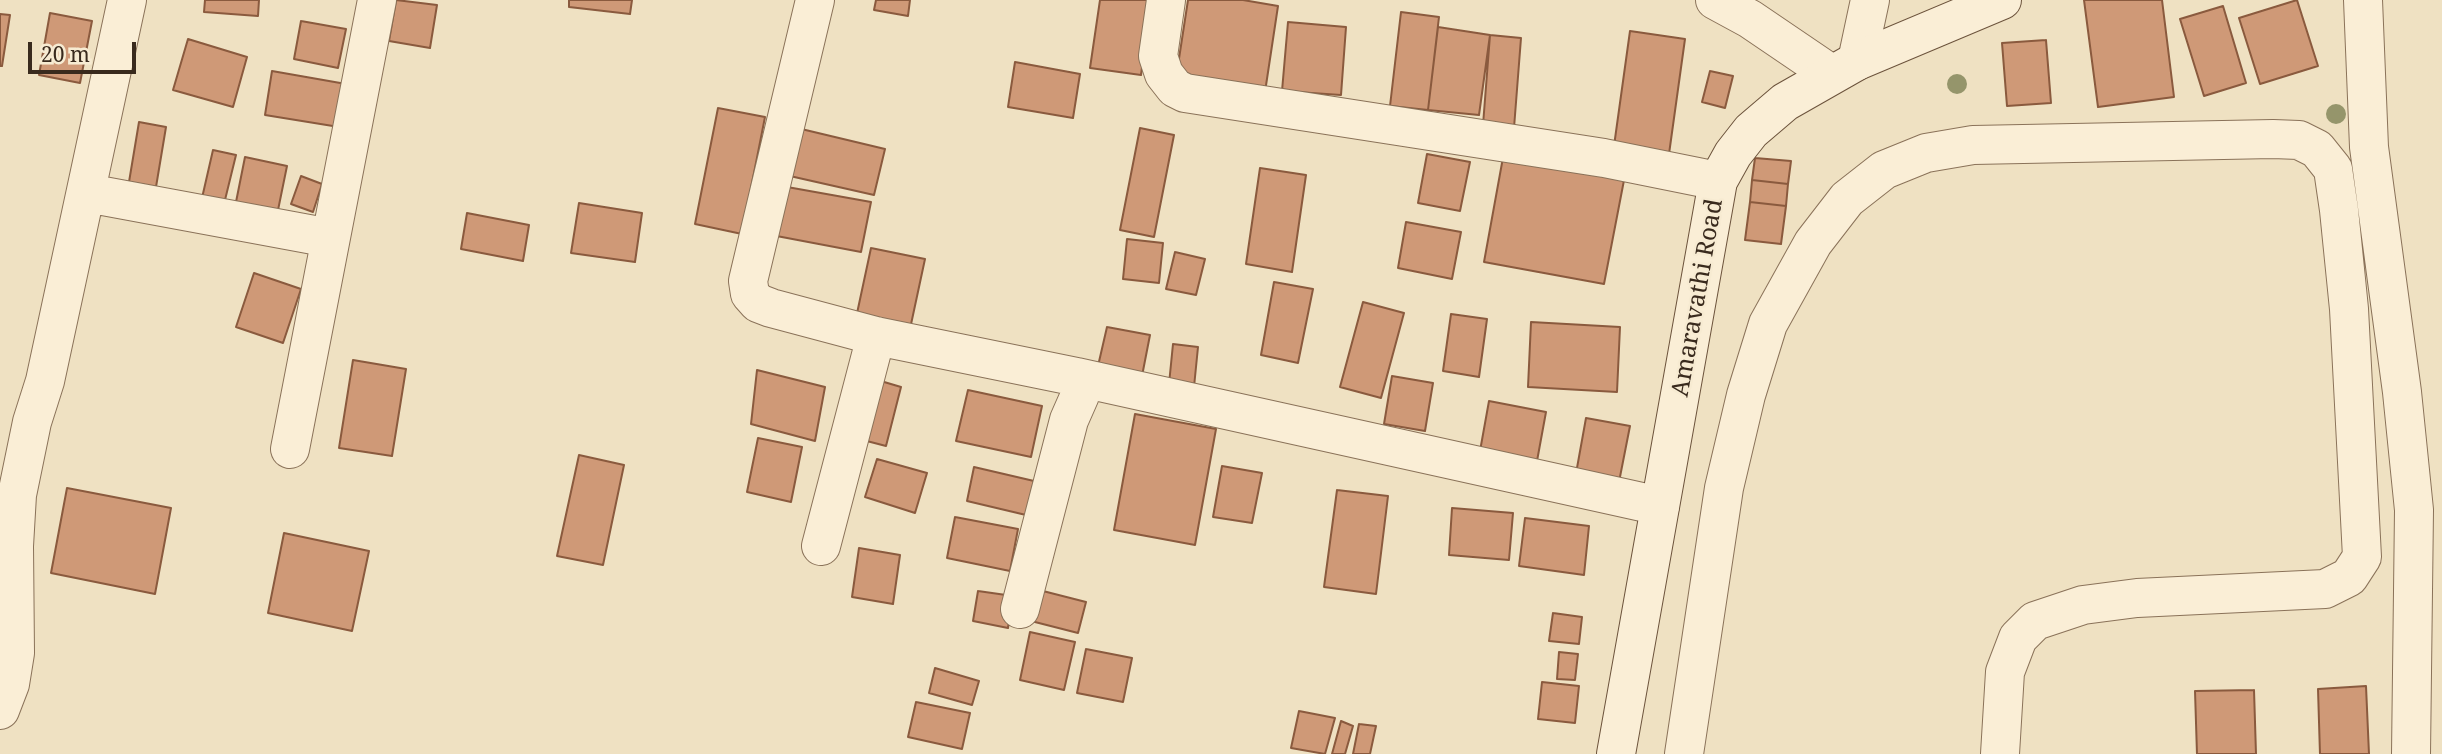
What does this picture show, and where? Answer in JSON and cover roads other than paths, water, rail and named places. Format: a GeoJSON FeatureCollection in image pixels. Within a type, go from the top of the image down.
{"type":"FeatureCollection","features":[{"type":"Feature","properties":{"kind":"street"},"geometry":{"type":"LineString","coordinates":[[0,710],[10,684],[15,653],[14,546],[17,495],[87,193],[127,0]]}},
{"type":"Feature","properties":{"kind":"street"},"geometry":{"type":"LineString","coordinates":[[290,449],[377,0]]}},
{"type":"Feature","properties":{"kind":"street"},"geometry":{"type":"LineString","coordinates":[[815,0],[748,281],[750,294],[758,303],[876,336],[1077,377],[1660,506]]}},
{"type":"Feature","properties":{"kind":"street"},"geometry":{"type":"LineString","coordinates":[[1166,0],[1158,56],[1164,74],[1175,88],[1185,93],[1604,158],[1718,181]]}},
{"type":"Feature","properties":{"kind":"street"},"geometry":{"type":"LineString","coordinates":[[1715,0],[1844,68],[1870,0]]}},
{"type":"Feature","properties":{"kind":"street","name":"Amaravathi Road"},"geometry":{"type":"LineString","coordinates":[[1616,754],[1686,373],[1718,181],[1733,154],[1751,131],[1785,102],[1844,68],[2002,0]]}},
{"type":"Feature","properties":{"kind":"street"},"geometry":{"type":"LineString","coordinates":[[2363,0],[2369,147],[2402,392],[2413,510],[2411,754]]}},
{"type":"Feature","properties":{"kind":"street"},"geometry":{"type":"LineString","coordinates":[[1684,754],[1724,488],[1746,396],[1768,324],[1813,243],[1847,199],[1884,170],[1926,153],[1973,145],[2273,139],[2299,140],[2317,149],[2333,169],[2339,210],[2348,309],[2362,557],[2349,577],[2325,589],[2137,598],[2083,605],[2035,621],[2018,638],[2005,673],[2000,754]]}},
{"type":"Feature","properties":{"kind":"street"},"geometry":{"type":"LineString","coordinates":[[87,193],[330,239]]}},
{"type":"Feature","properties":{"kind":"street"},"geometry":{"type":"LineString","coordinates":[[821,546],[876,336]]}},
{"type":"Feature","properties":{"kind":"street"},"geometry":{"type":"LineString","coordinates":[[1020,609],[1069,420],[1080,395],[1077,377]]}}]}
